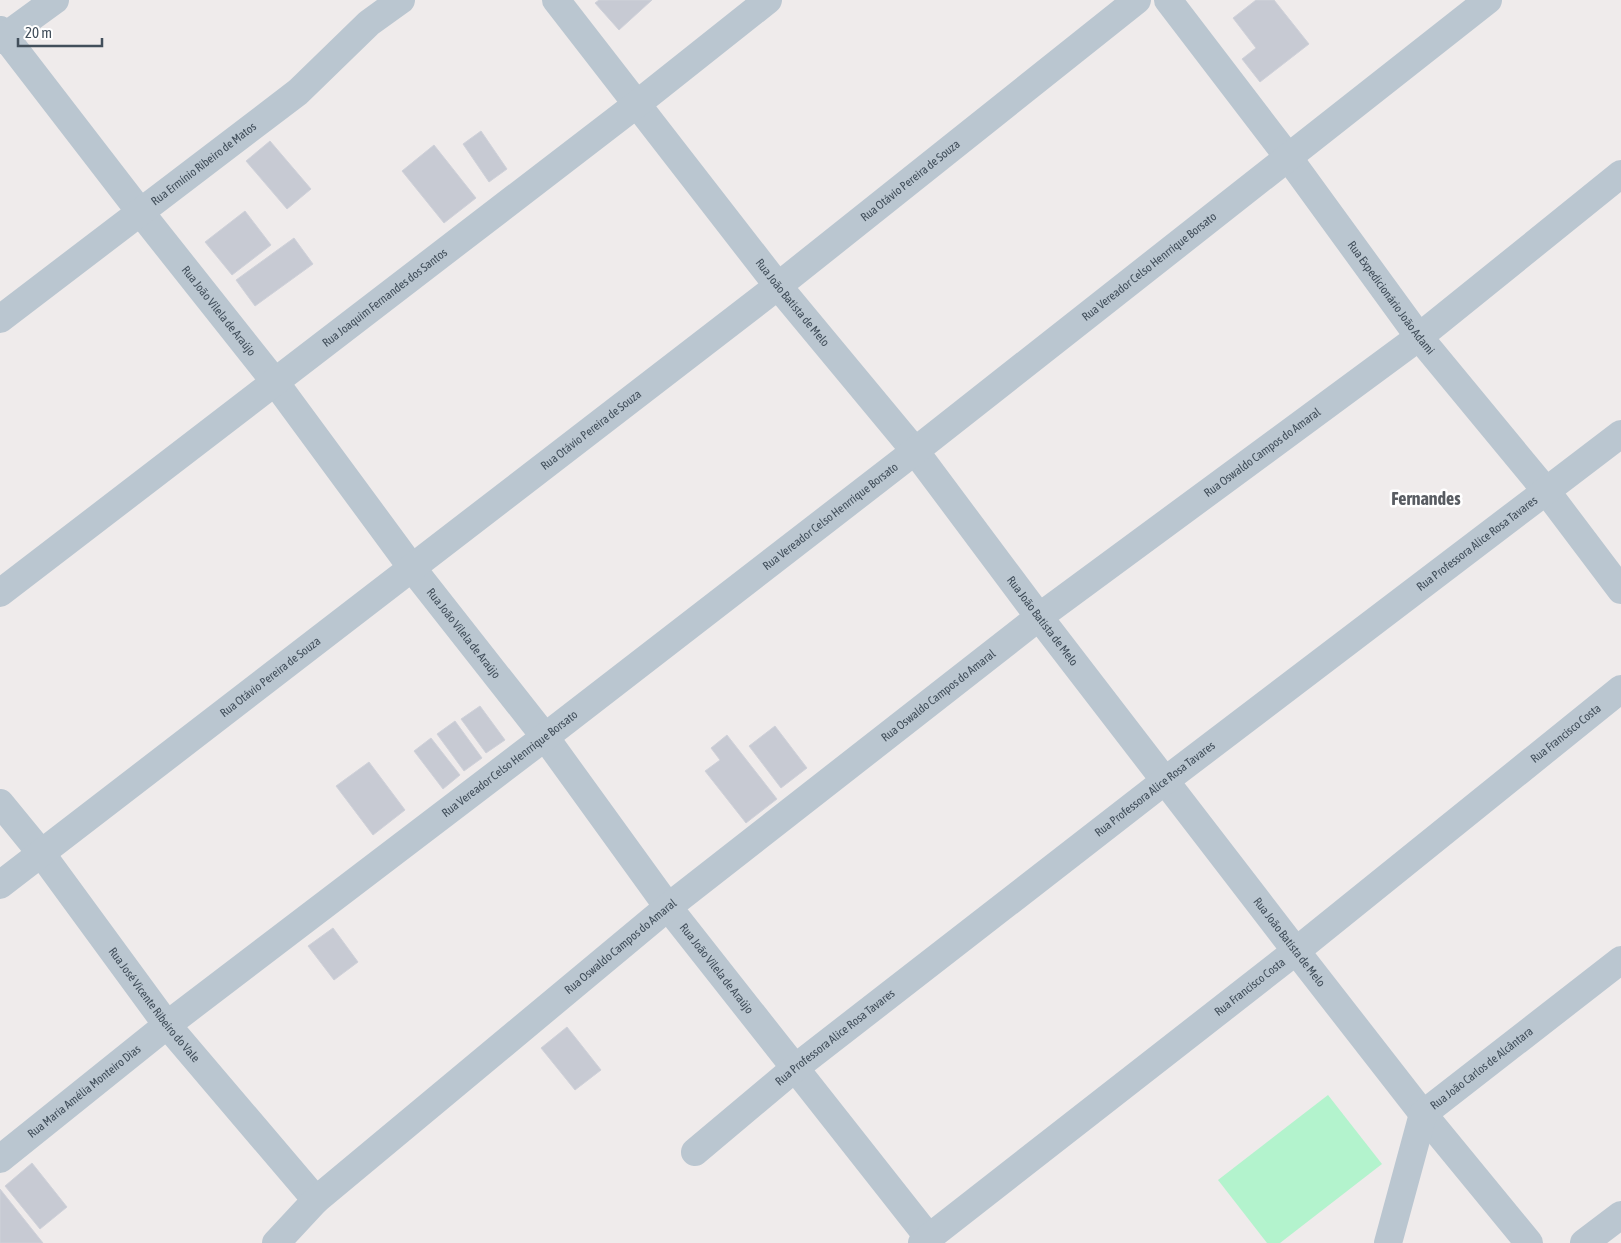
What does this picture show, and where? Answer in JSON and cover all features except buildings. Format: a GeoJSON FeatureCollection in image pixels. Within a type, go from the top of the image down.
{"type":"FeatureCollection","features":[{"type":"Feature","properties":{"kind":"street"},"geometry":{"type":"LineString","coordinates":[[2,35],[55,0]]}},
{"type":"Feature","properties":{"kind":"street","name":"Rua Ermínio Ribeiro de Matos"},"geometry":{"type":"LineString","coordinates":[[0,319],[298,92],[369,23],[401,0]]}},
{"type":"Feature","properties":{"kind":"street","name":"Rua João Batista de Melo"},"geometry":{"type":"LineString","coordinates":[[556,0],[778,286],[915,451],[1296,951],[1423,1114],[1529,1243]]}},
{"type":"Feature","properties":{"kind":"street","name":"Rua Joaquim Fernandes dos Santos"},"geometry":{"type":"LineString","coordinates":[[0,593],[637,104],[768,0]]}},
{"type":"Feature","properties":{"kind":"street","name":"Rua Otávio Pereira de Souza"},"geometry":{"type":"LineString","coordinates":[[0,885],[778,286],[1137,0]]}},
{"type":"Feature","properties":{"kind":"street","name":"Rua Expedicionário João Adami"},"geometry":{"type":"LineString","coordinates":[[1168,0],[1288,157],[1419,337],[1547,492],[1621,590]]}},
{"type":"Feature","properties":{"kind":"street","name":"Rua Vereador Celso Henrrique Borsato"},"geometry":{"type":"LineString","coordinates":[[167,1025],[545,737],[915,451],[1488,0]]}},
{"type":"Feature","properties":{"kind":"street","name":"Rua João Vilela de Araújo"},"geometry":{"type":"LineString","coordinates":[[2,35],[275,382],[412,568],[545,737],[668,907],[795,1068],[926,1240]]}},
{"type":"Feature","properties":{"kind":"street","name":"Rua Oswaldo Campos do Amaral"},"geometry":{"type":"LineString","coordinates":[[276,1243],[316,1200],[668,907],[1039,616],[1419,337],[1621,174]]}},
{"type":"Feature","properties":{"kind":"street","name":"Rua Professora Alice Rosa Tavares"},"geometry":{"type":"LineString","coordinates":[[695,1152],[795,1068],[1166,780],[1621,434]]}},
{"type":"Feature","properties":{"kind":"street","name":"Rua Francisco Costa"},"geometry":{"type":"LineString","coordinates":[[926,1240],[1296,951],[1621,689]]}},
{"type":"Feature","properties":{"kind":"street","name":"Rua José Vicente Ribeiro do Vale"},"geometry":{"type":"LineString","coordinates":[[0,803],[41,854],[167,1025],[316,1200]]}},
{"type":"Feature","properties":{"kind":"street","name":"Rua João Carlos de Alcântara"},"geometry":{"type":"LineString","coordinates":[[1388,1243],[1423,1114],[1621,960]]}},
{"type":"Feature","properties":{"kind":"street","name":"Rua Maria Amélia Monteiro Dias"},"geometry":{"type":"LineString","coordinates":[[0,1159],[167,1025]]}},
{"type":"Feature","properties":{"kind":"street"},"geometry":{"type":"LineString","coordinates":[[1584,1243],[1621,1215]]}},
{"type":"Feature","properties":{"kind":"green space"},"geometry":{"type":"Polygon","coordinates":[[[1328,1095],[1382,1164],[1280,1243],[1267,1243],[1218,1180],[1328,1095]]]}},
{"type":"Feature","properties":{"kind":"district","name":"Fernandes"},"geometry":{"type":"Point","coordinates":[1426,498]}}]}
